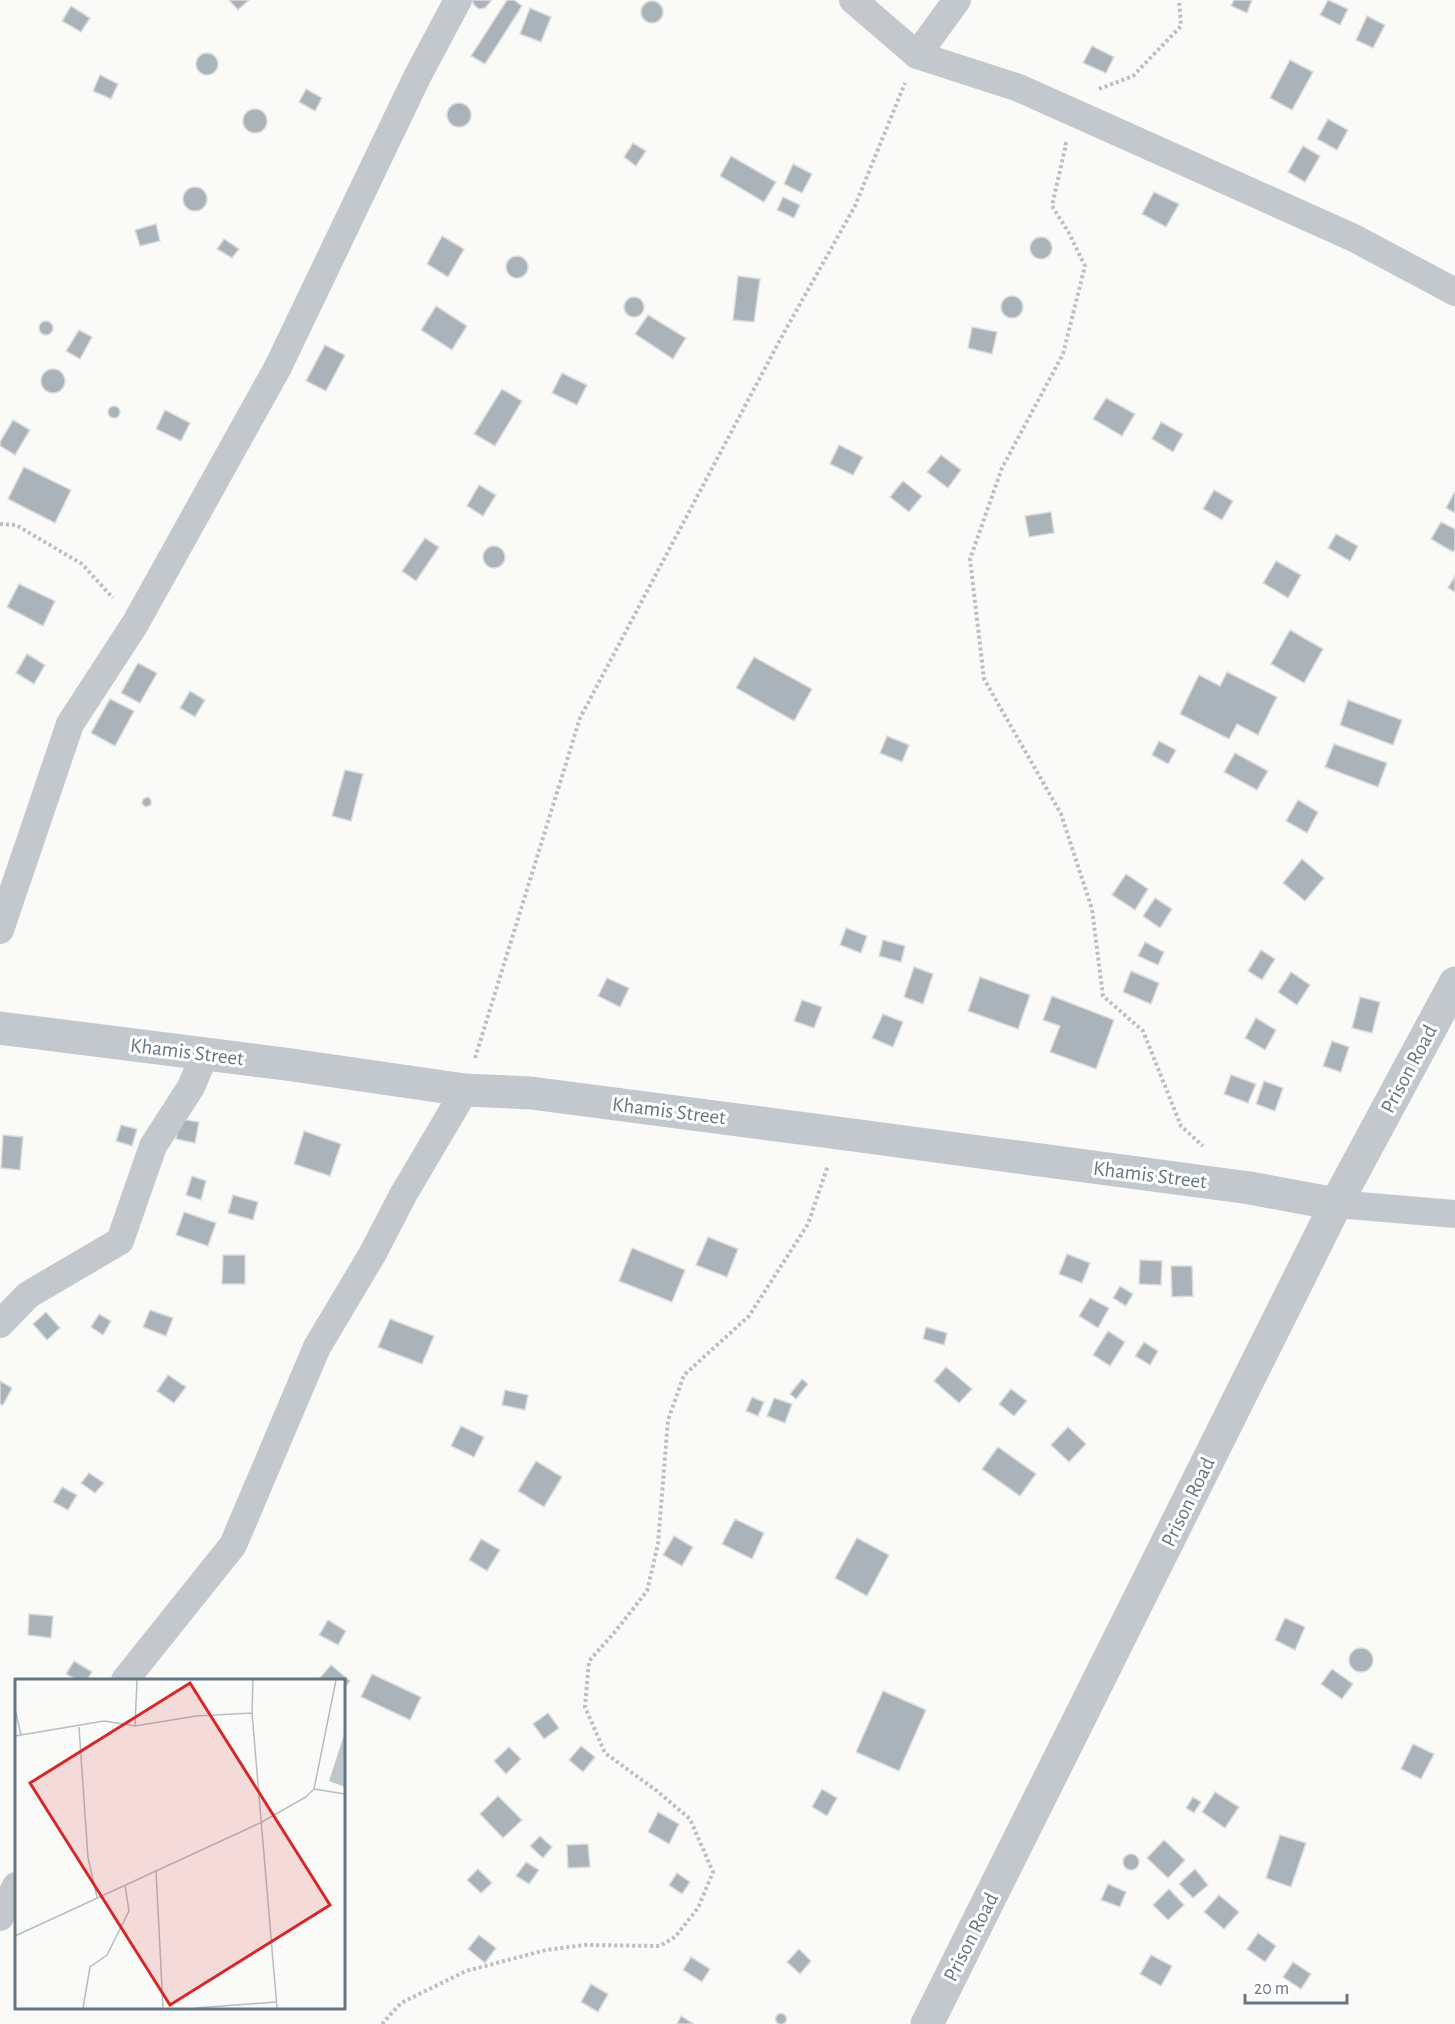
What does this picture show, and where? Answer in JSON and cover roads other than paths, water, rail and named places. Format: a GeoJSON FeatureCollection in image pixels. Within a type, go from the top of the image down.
{"type":"FeatureCollection","features":[{"type":"Feature","properties":{"kind":"street"},"geometry":{"type":"LineString","coordinates":[[0,930],[70,724],[135,624],[278,367],[417,77],[458,0]]}},
{"type":"Feature","properties":{"kind":"street"},"geometry":{"type":"LineString","coordinates":[[853,0],[917,55],[1019,88],[1354,238],[1455,292]]}},
{"type":"Feature","properties":{"kind":"street"},"geometry":{"type":"LineString","coordinates":[[917,55],[957,0]]}},
{"type":"Feature","properties":{"kind":"street","name":"Prison Road"},"geometry":{"type":"LineString","coordinates":[[927,2024],[1336,1204],[1455,983]]}},
{"type":"Feature","properties":{"kind":"street","name":"Khamis Street"},"geometry":{"type":"LineString","coordinates":[[0,1028],[465,1090],[531,1093],[838,1133],[1250,1188],[1336,1204]]}},
{"type":"Feature","properties":{"kind":"street"},"geometry":{"type":"LineString","coordinates":[[0,1324],[28,1295],[120,1241],[153,1146],[191,1087],[205,1054]]}},
{"type":"Feature","properties":{"kind":"street"},"geometry":{"type":"LineString","coordinates":[[126,1679],[233,1545],[317,1347],[465,1090]]}},
{"type":"Feature","properties":{"kind":"street"},"geometry":{"type":"LineString","coordinates":[[1336,1204],[1455,1214]]}},
{"type":"Feature","properties":{"kind":"street"},"geometry":{"type":"LineString","coordinates":[[0,1917],[15,1888]]}}]}
